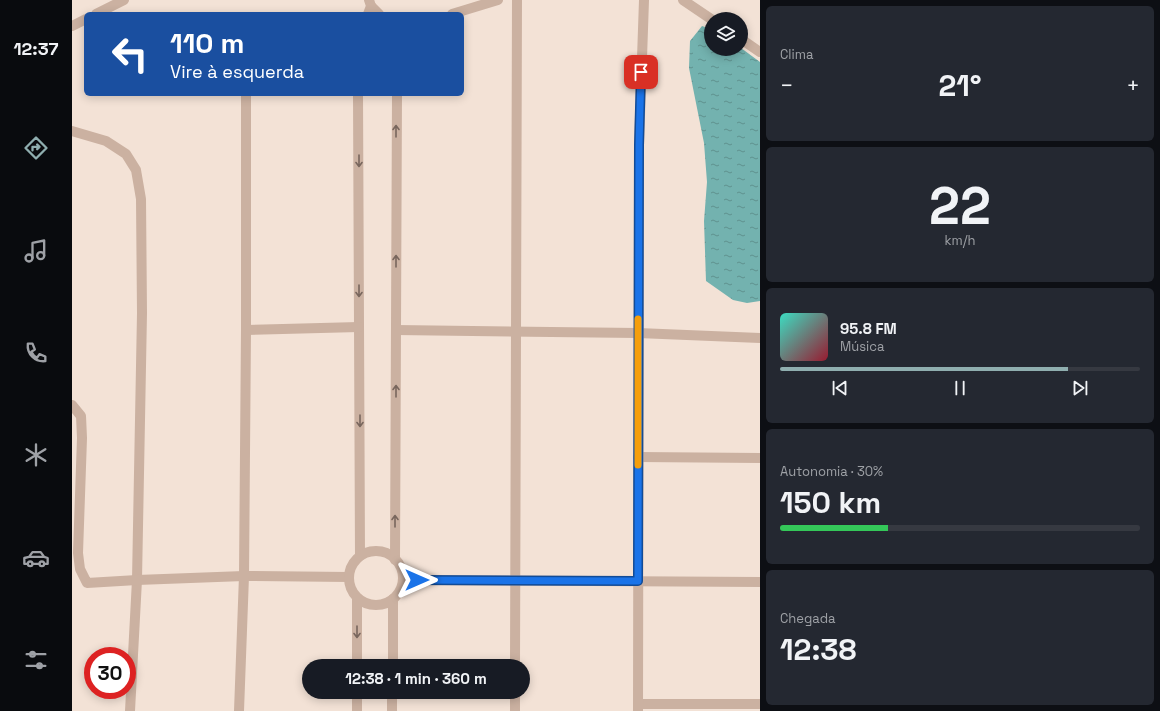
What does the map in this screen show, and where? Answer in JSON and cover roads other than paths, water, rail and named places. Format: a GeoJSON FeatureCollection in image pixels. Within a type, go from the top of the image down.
{"type":"FeatureCollection","features":[{"type":"Feature","properties":{"kind":"street"},"geometry":{"type":"LineString","coordinates":[[100,12],[124,0]]}},
{"type":"Feature","properties":{"kind":"street"},"geometry":{"type":"LineString","coordinates":[[459,12],[498,0]]}},
{"type":"Feature","properties":{"kind":"street"},"geometry":{"type":"LineString","coordinates":[[515,659],[517,0]]}},
{"type":"Feature","properties":{"kind":"street"},"geometry":{"type":"LineString","coordinates":[[644,0],[639,145],[638,708],[757,706]]}},
{"type":"Feature","properties":{"kind":"street"},"geometry":{"type":"LineString","coordinates":[[683,0],[704,14]]}},
{"type":"Feature","properties":{"kind":"street"},"geometry":{"type":"LineString","coordinates":[[72,26],[84,20]]}},
{"type":"Feature","properties":{"kind":"street"},"geometry":{"type":"LineString","coordinates":[[748,44],[760,52]]}},
{"type":"Feature","properties":{"kind":"street"},"geometry":{"type":"LineString","coordinates":[[239,711],[244,576],[246,96]]}},
{"type":"Feature","properties":{"kind":"street"},"geometry":{"type":"LineString","coordinates":[[358,96],[360,556]]}},
{"type":"Feature","properties":{"kind":"street"},"geometry":{"type":"LineString","coordinates":[[395,560],[396,96]]}},
{"type":"Feature","properties":{"kind":"street"},"geometry":{"type":"LineString","coordinates":[[72,131],[106,141],[126,154],[136,170],[141,199],[142,313],[137,580],[130,711]]}},
{"type":"Feature","properties":{"kind":"street"},"geometry":{"type":"LineString","coordinates":[[246,330],[359,328]]}},
{"type":"Feature","properties":{"kind":"street"},"geometry":{"type":"LineString","coordinates":[[396,330],[638,333],[760,338]]}},
{"type":"Feature","properties":{"kind":"street"},"geometry":{"type":"LineString","coordinates":[[72,405],[81,416],[82,438],[78,553],[80,569],[87,583],[244,576],[349,577]]}},
{"type":"Feature","properties":{"kind":"street"},"geometry":{"type":"LineString","coordinates":[[638,457],[760,458]]}},
{"type":"Feature","properties":{"kind":"street"},"geometry":{"type":"LineString","coordinates":[[375,552],[389,555],[395,560],[402,573],[402,580],[398,594],[393,599],[379,605],[371,605],[357,598],[349,585],[349,577],[350,569],[360,556],[375,552]]}},
{"type":"Feature","properties":{"kind":"street"},"geometry":{"type":"LineString","coordinates":[[402,580],[760,582]]}},
{"type":"Feature","properties":{"kind":"street"},"geometry":{"type":"LineString","coordinates":[[357,598],[357,659]]}},
{"type":"Feature","properties":{"kind":"street"},"geometry":{"type":"LineString","coordinates":[[392,659],[393,599]]}},
{"type":"Feature","properties":{"kind":"street"},"geometry":{"type":"LineString","coordinates":[[357,699],[357,711]]}},
{"type":"Feature","properties":{"kind":"street"},"geometry":{"type":"LineString","coordinates":[[392,699],[392,711]]}},
{"type":"Feature","properties":{"kind":"street"},"geometry":{"type":"LineString","coordinates":[[515,699],[515,711]]}},
{"type":"Feature","properties":{"kind":"water"},"geometry":{"type":"Polygon","coordinates":[[[702,26],[704,27],[704,56],[748,56],[748,53],[760,62],[760,301],[747,303],[733,300],[706,281],[704,221],[707,182],[704,143],[689,68],[690,41],[702,26]]]}}]}
